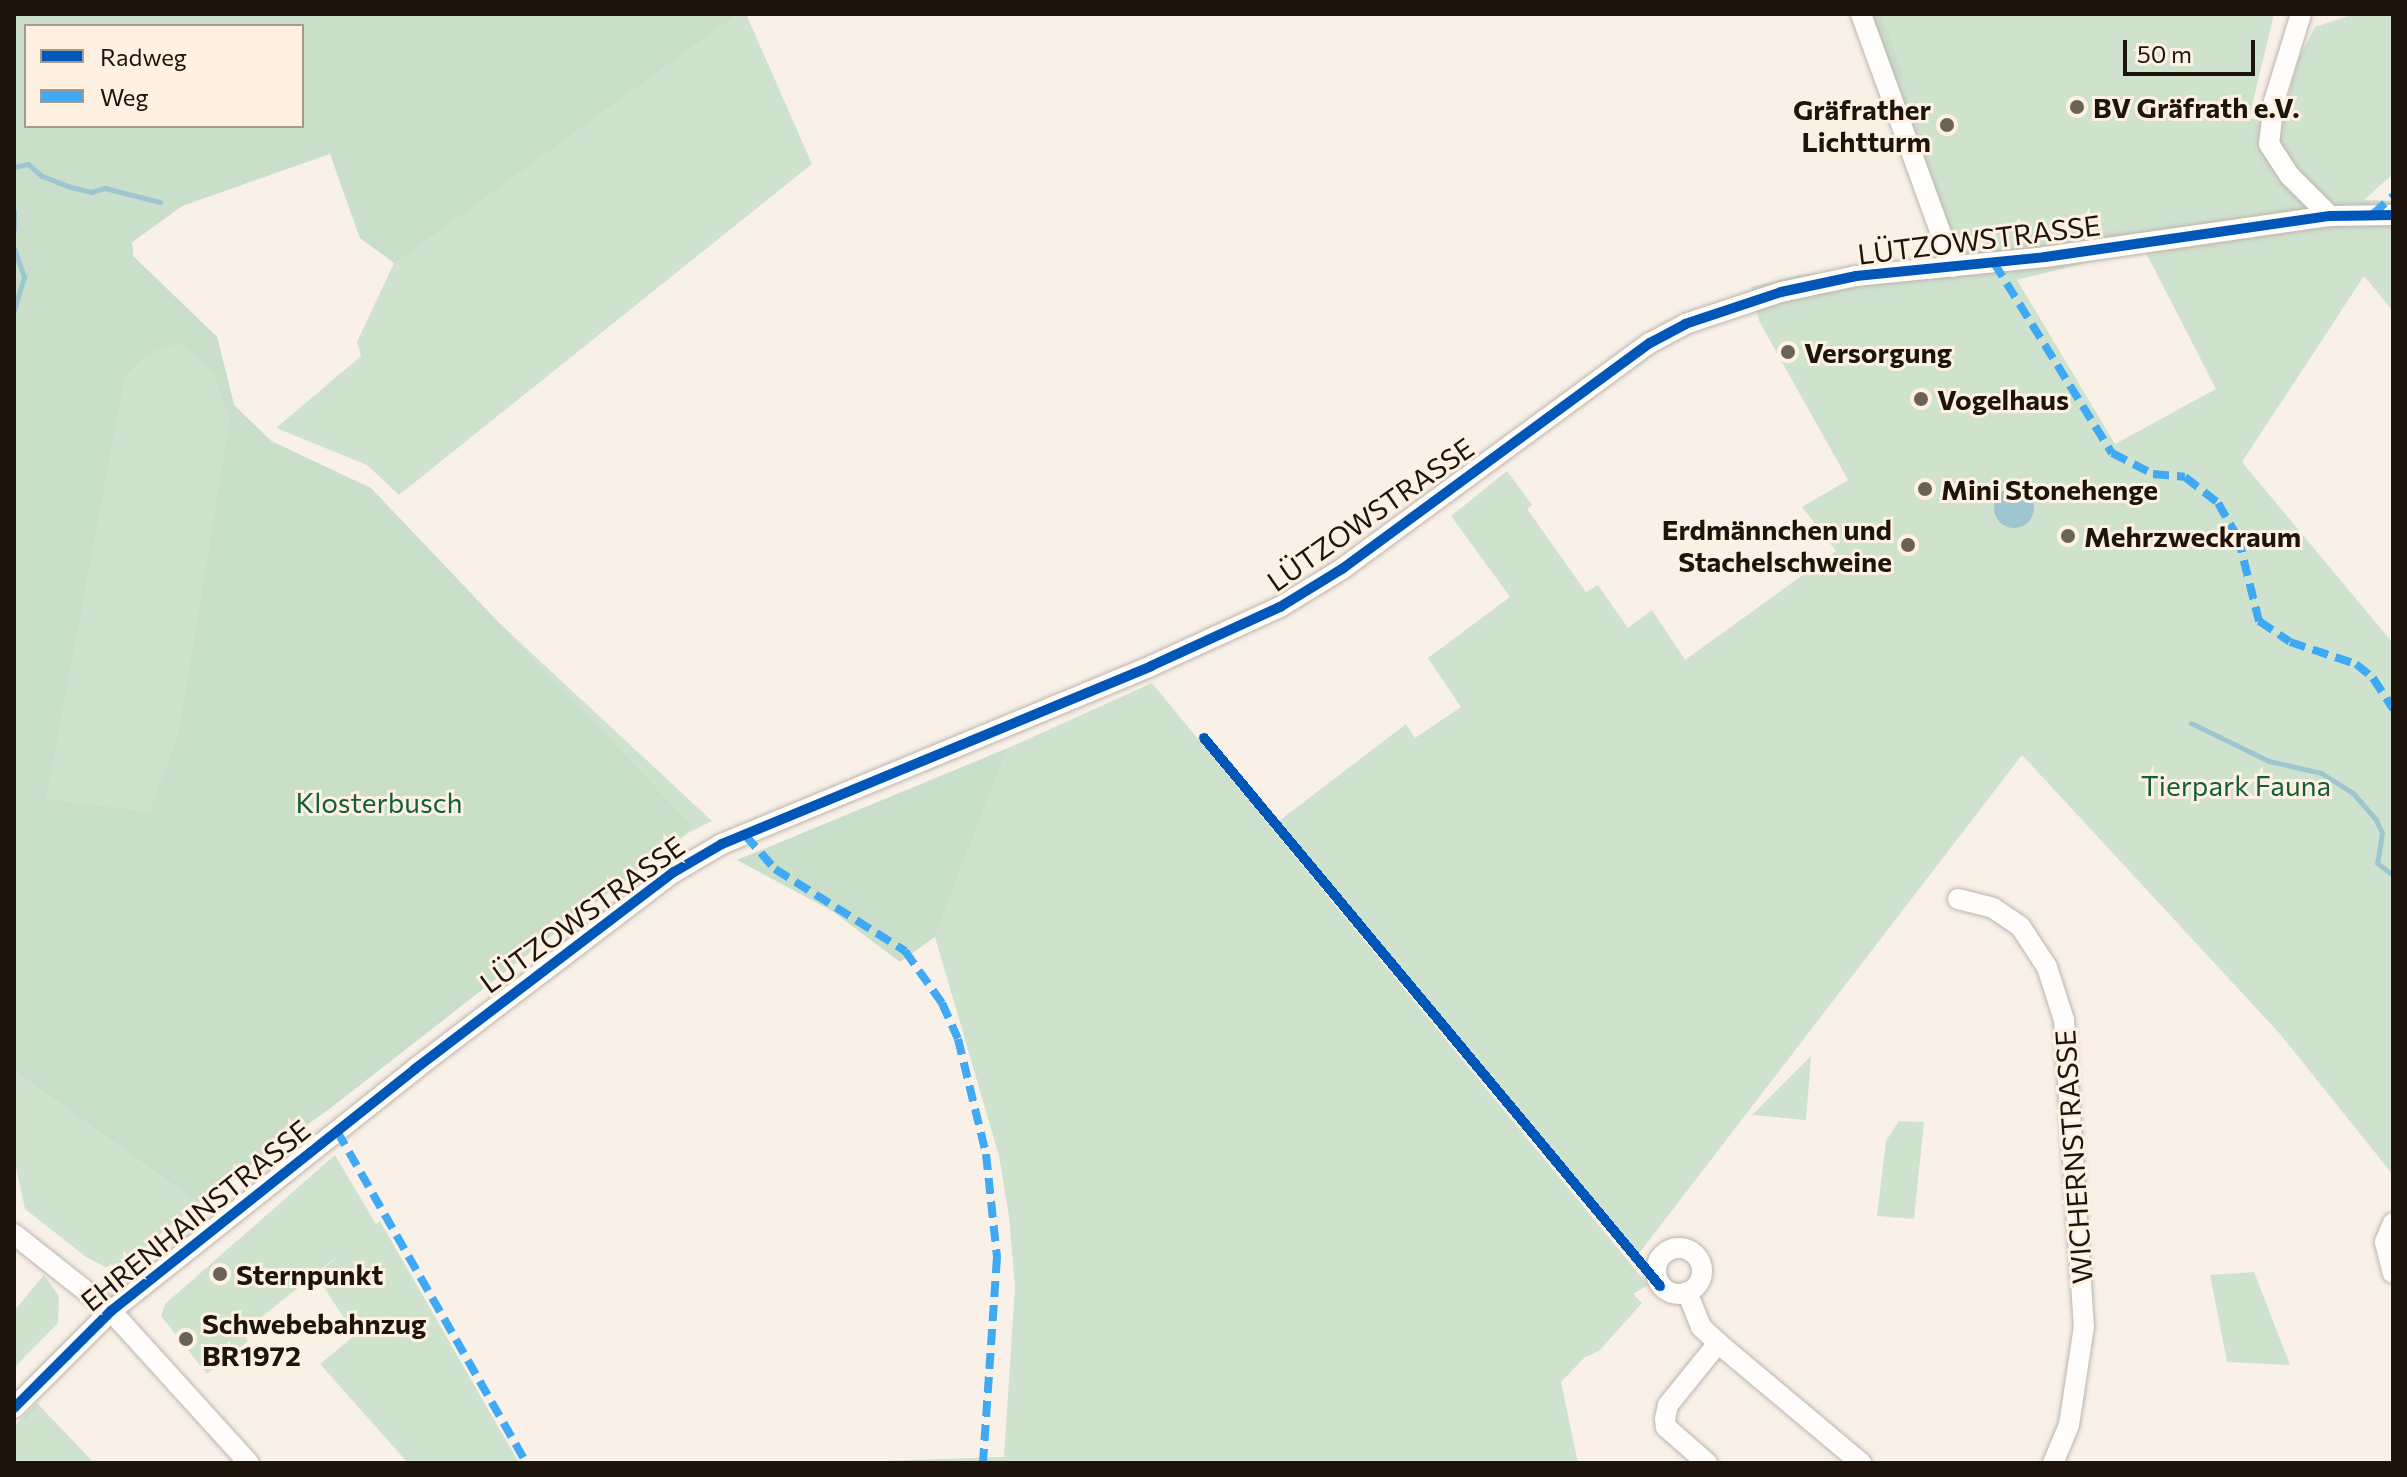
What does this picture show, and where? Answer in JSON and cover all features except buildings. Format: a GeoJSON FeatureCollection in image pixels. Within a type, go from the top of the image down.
{"type":"FeatureCollection","features":[{"type":"Feature","properties":{"kind":"street"},"geometry":{"type":"LineString","coordinates":[[1861,14],[1953,267]]}},
{"type":"Feature","properties":{"kind":"street"},"geometry":{"type":"LineString","coordinates":[[2301,14],[2274,101],[2269,144],[2290,176],[2330,216]]}},
{"type":"Feature","properties":{"kind":"street","name":"LÜTZOWSTRASSE"},"geometry":{"type":"LineString","coordinates":[[339,1128],[674,872],[722,844],[1151,666],[1280,607],[1342,569],[1650,343],[1685,324],[1781,292],[1856,276],[1953,267],[2330,216],[2383,214]]}},
{"type":"Feature","properties":{"kind":"street","name":"WICHERNSTRASSE"},"geometry":{"type":"LineString","coordinates":[[1958,899],[1993,908],[2020,926],[2047,967],[2064,1020],[2084,1326],[2069,1425],[2053,1463]]}},
{"type":"Feature","properties":{"kind":"street","name":"EHRENHAINSTRASSE"},"geometry":{"type":"LineString","coordinates":[[14,1408],[111,1311],[339,1128]]}},
{"type":"Feature","properties":{"kind":"street"},"geometry":{"type":"LineString","coordinates":[[2393,1223],[2385,1242],[2393,1273]]}},
{"type":"Feature","properties":{"kind":"street"},"geometry":{"type":"LineString","coordinates":[[14,1234],[111,1311],[249,1463]]}},
{"type":"Feature","properties":{"kind":"street"},"geometry":{"type":"LineString","coordinates":[[1687,1292],[1701,1327],[1861,1463]]}},
{"type":"Feature","properties":{"kind":"street"},"geometry":{"type":"LineString","coordinates":[[1707,1463],[1666,1427],[1665,1419],[1668,1405],[1718,1343]]}},
{"type":"Feature","properties":{"kind":"green space","name":"Klosterbusch"},"geometry":{"type":"Polygon","coordinates":[[[14,14],[746,14],[812,164],[399,495],[367,465],[276,428],[361,356],[357,342],[394,263],[360,238],[330,154],[182,206],[132,242],[133,256],[217,337],[234,405],[271,441],[338,473],[712,821],[688,833],[305,1123],[25,910],[57,460],[25,128],[304,128],[304,24],[24,24],[24,118],[14,14]]]}},
{"type":"Feature","properties":{"kind":"green space","name":"Klosterbusch"},"geometry":{"type":"Polygon","coordinates":[[[14,14],[737,14],[395,263],[360,238],[330,153],[182,206],[132,242],[133,256],[217,337],[234,405],[271,441],[371,488],[692,826],[332,1107],[198,1203],[14,1071],[14,14]],[[180,342],[147,354],[125,376],[46,799],[149,812],[178,736],[230,420],[214,375],[180,342]]]}},
{"type":"Feature","properties":{"kind":"green space"},"geometry":{"type":"Polygon","coordinates":[[[1866,14],[1882,14],[1905,77],[1892,81],[1866,14]]]}},
{"type":"Feature","properties":{"kind":"green space","name":"Tierpark Fauna"},"geometry":{"type":"Polygon","coordinates":[[[1882,14],[2274,14],[2249,118],[2280,125],[2299,57],[2315,27],[2354,14],[2393,14],[2393,174],[2364,200],[2393,201],[2393,311],[2364,276],[2242,462],[2393,643],[2393,1175],[2280,1034],[2022,755],[1637,1256],[1279,821],[1406,724],[1415,738],[1461,707],[1428,658],[1510,597],[1451,516],[1507,471],[1532,505],[1527,509],[1586,592],[1598,585],[1628,628],[1652,610],[1685,660],[1836,551],[1802,507],[1848,480],[1759,321],[1751,287],[1799,275],[1927,262],[1936,252],[1892,81],[1905,77],[1882,14]],[[2144,249],[2017,280],[2115,444],[2216,389],[2144,249]]]}},
{"type":"Feature","properties":{"kind":"green space"},"geometry":{"type":"Polygon","coordinates":[[[1152,683],[1648,1285],[1633,1294],[1642,1303],[1599,1351],[1585,1357],[1561,1382],[1578,1463],[817,1463],[1004,1457],[1015,1286],[1009,1217],[999,1156],[935,937],[1008,748],[1152,683]]]}},
{"type":"Feature","properties":{"kind":"green space"},"geometry":{"type":"Polygon","coordinates":[[[1008,748],[935,937],[900,962],[832,911],[737,860],[1008,748]]]}},
{"type":"Feature","properties":{"kind":"green space"},"geometry":{"type":"Polygon","coordinates":[[[1811,1056],[1806,1120],[1752,1115],[1811,1056]]]}},
{"type":"Feature","properties":{"kind":"green space"},"geometry":{"type":"Polygon","coordinates":[[[14,1071],[198,1203],[128,1261],[105,1267],[86,1257],[25,1209],[14,1158],[14,1071]]]}},
{"type":"Feature","properties":{"kind":"green space"},"geometry":{"type":"Polygon","coordinates":[[[1899,1121],[1924,1122],[1914,1219],[1877,1216],[1886,1141],[1899,1121]]]}},
{"type":"Feature","properties":{"kind":"green space"},"geometry":{"type":"Polygon","coordinates":[[[335,1155],[376,1224],[380,1221],[519,1463],[408,1463],[320,1364],[355,1335],[316,1275],[345,1250],[242,1333],[248,1341],[207,1374],[161,1316],[165,1304],[335,1155]]]}},
{"type":"Feature","properties":{"kind":"green space"},"geometry":{"type":"Polygon","coordinates":[[[2254,1272],[2290,1365],[2227,1362],[2210,1275],[2254,1272]]]}},
{"type":"Feature","properties":{"kind":"green space"},"geometry":{"type":"Polygon","coordinates":[[[44,1275],[59,1296],[58,1323],[14,1368],[14,1311],[44,1275]]]}},
{"type":"Feature","properties":{"kind":"green space"},"geometry":{"type":"Polygon","coordinates":[[[37,1403],[94,1463],[14,1463],[14,1426],[37,1403]]]}},
{"type":"Feature","properties":{"kind":"water"},"geometry":{"type":"Polygon","coordinates":[[[2014,488],[2028,494],[2034,508],[2028,522],[2014,528],[2000,522],[1994,508],[2000,494],[2014,488]]]}},
{"type":"Feature","properties":{"kind":"waterway"},"geometry":{"type":"LineString","coordinates":[[14,167],[28,164],[42,176],[91,192],[105,188],[160,202]]}},
{"type":"Feature","properties":{"kind":"waterway"},"geometry":{"type":"LineString","coordinates":[[14,211],[14,229]]}},
{"type":"Feature","properties":{"kind":"waterway"},"geometry":{"type":"LineString","coordinates":[[14,248],[24,277],[14,309]]}},
{"type":"Feature","properties":{"kind":"waterway"},"geometry":{"type":"LineString","coordinates":[[2191,723],[2269,761],[2321,773],[2352,792],[2376,820],[2382,833],[2377,863],[2393,875]]}},
{"type":"Feature","properties":{"kind":"marked path"},"geometry":{"type":"LineString","coordinates":[[2373,214],[2393,196]]}},
{"type":"Feature","properties":{"kind":"marked path"},"geometry":{"type":"LineString","coordinates":[[1994,263],[2112,453],[2153,474],[2185,477],[2218,503],[2238,537],[2259,621],[2290,642],[2356,664],[2373,678],[2393,709]]}},
{"type":"Feature","properties":{"kind":"marked path"},"geometry":{"type":"LineString","coordinates":[[745,835],[775,869],[905,951],[942,1003],[958,1039],[986,1154],[997,1257],[983,1463]]}},
{"type":"Feature","properties":{"kind":"marked path"},"geometry":{"type":"LineString","coordinates":[[337,1131],[526,1463]]}},
{"type":"Feature","properties":{"kind":"cycle path"},"geometry":{"type":"LineString","coordinates":[[14,1408],[111,1311],[415,1069],[674,872],[722,844],[1151,666],[1280,607],[1342,569],[1650,343],[1685,324],[1781,292],[1856,276],[2045,257],[2330,216],[2393,215]]}},
{"type":"Feature","properties":{"kind":"cycle path"},"geometry":{"type":"LineString","coordinates":[[1204,738],[1660,1286]]}},
{"type":"Feature","properties":{"kind":"place","name":"BV Gräfrath e.V."},"geometry":{"type":"Point","coordinates":[2077,107]}},
{"type":"Feature","properties":{"kind":"place","name":"Gräfrather Lichtturm"},"geometry":{"type":"Point","coordinates":[1947,125]}},
{"type":"Feature","properties":{"kind":"place","name":"Versorgung"},"geometry":{"type":"Point","coordinates":[1788,352]}},
{"type":"Feature","properties":{"kind":"place","name":"Vogelhaus"},"geometry":{"type":"Point","coordinates":[1921,399]}},
{"type":"Feature","properties":{"kind":"place","name":"Mini Stonehenge"},"geometry":{"type":"Point","coordinates":[1925,489]}},
{"type":"Feature","properties":{"kind":"place","name":"Mehrzweckraum"},"geometry":{"type":"Point","coordinates":[2068,536]}},
{"type":"Feature","properties":{"kind":"place","name":"Erdmännchen und Stachelschweine"},"geometry":{"type":"Point","coordinates":[1908,545]}},
{"type":"Feature","properties":{"kind":"place","name":"Sternpunkt"},"geometry":{"type":"Point","coordinates":[220,1274]}},
{"type":"Feature","properties":{"kind":"place","name":"Schwebebahnzug BR1972"},"geometry":{"type":"Point","coordinates":[186,1339]}}]}
